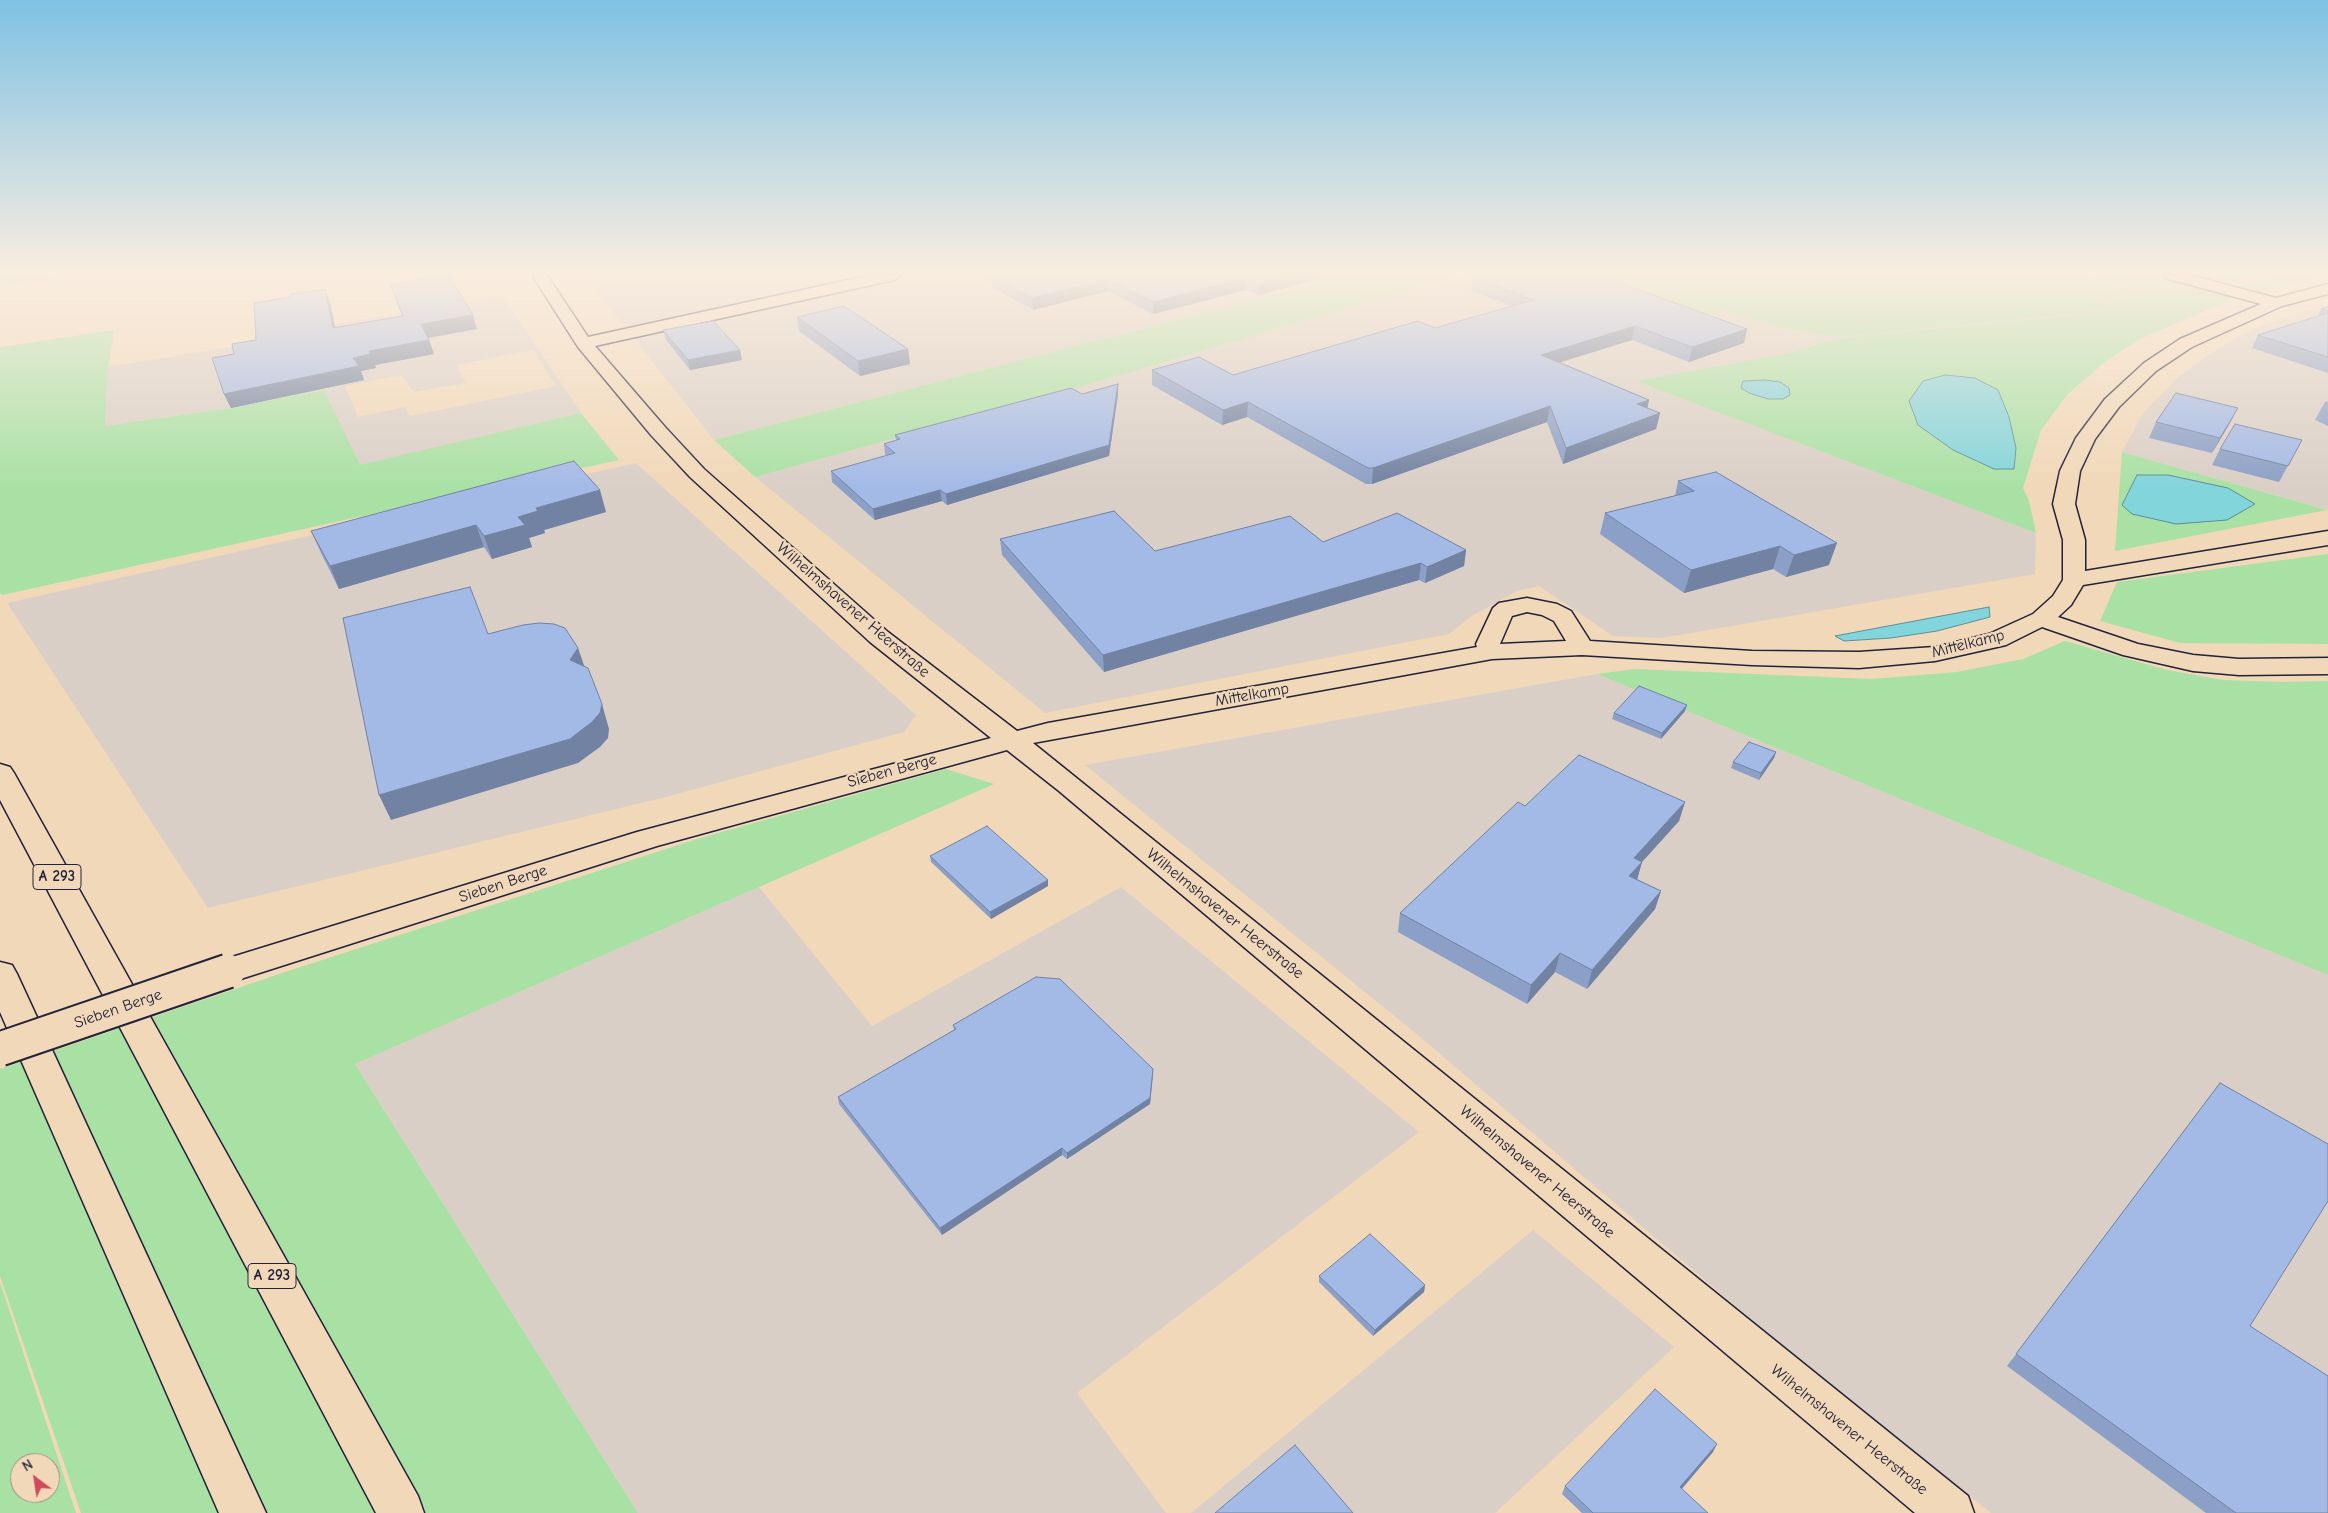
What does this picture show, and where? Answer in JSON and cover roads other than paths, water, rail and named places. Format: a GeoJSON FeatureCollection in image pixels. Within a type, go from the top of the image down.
{"type":"FeatureCollection","features":[{"type":"Feature","properties":{"kind":"main road","name":"Wilhelmshavener Heerstraße"},"geometry":{"type":"LineString","coordinates":[[586,346],[658,431],[697,473],[879,637],[1012,740],[1951,1513]]}},
{"type":"Feature","properties":{"kind":"main road"},"geometry":{"type":"LineString","coordinates":[[2182,346],[2150,367],[2112,403],[2086,438],[2070,471],[2064,504],[2074,540],[2074,580],[2328,538]]}},
{"type":"Feature","properties":{"kind":"main road","name":"Mittelkamp"},"geometry":{"type":"LineString","coordinates":[[1012,740],[1048,730],[1492,652],[1582,648],[1752,658],[1859,660],[1935,654],[1998,640],[2041,619],[2063,600],[2074,580]]}},
{"type":"Feature","properties":{"kind":"main road"},"geometry":{"type":"LineString","coordinates":[[1492,652],[1488,644],[1501,613],[1507,608],[1522,605],[1544,607],[1563,616],[1582,648]]}},
{"type":"Feature","properties":{"kind":"main road"},"geometry":{"type":"LineString","coordinates":[[2041,619],[2132,650],[2192,663],[2238,667],[2328,666]]}},
{"type":"Feature","properties":{"kind":"main road","name":"Sieben Berge"},"geometry":{"type":"LineString","coordinates":[[0,1050],[228,971],[656,836],[1012,740]]}},
{"type":"Feature","properties":{"kind":"main road","name":"A 293"},"geometry":{"type":"LineString","coordinates":[[0,773],[401,1513]]}},
{"type":"Feature","properties":{"kind":"main road"},"geometry":{"type":"LineString","coordinates":[[0,974],[243,1513]]}},
{"type":"Feature","properties":{"kind":"water"},"geometry":{"type":"Polygon","coordinates":[[[1945,375],[1975,378],[1998,390],[2009,417],[2016,448],[2014,469],[1994,469],[1953,450],[1918,425],[1909,401],[1923,381],[1945,375]]]}},
{"type":"Feature","properties":{"kind":"water"},"geometry":{"type":"Polygon","coordinates":[[[1765,380],[1780,382],[1789,388],[1790,395],[1783,399],[1768,399],[1749,393],[1741,388],[1743,381],[1765,380]]]}},
{"type":"Feature","properties":{"kind":"water"},"geometry":{"type":"Polygon","coordinates":[[[2137,475],[2168,475],[2228,488],[2255,504],[2227,520],[2176,524],[2132,514],[2122,505],[2137,475]]]}},
{"type":"Feature","properties":{"kind":"water"},"geometry":{"type":"Polygon","coordinates":[[[1989,607],[1990,617],[1937,631],[1891,638],[1844,641],[1835,636],[1989,607]]]}}]}
